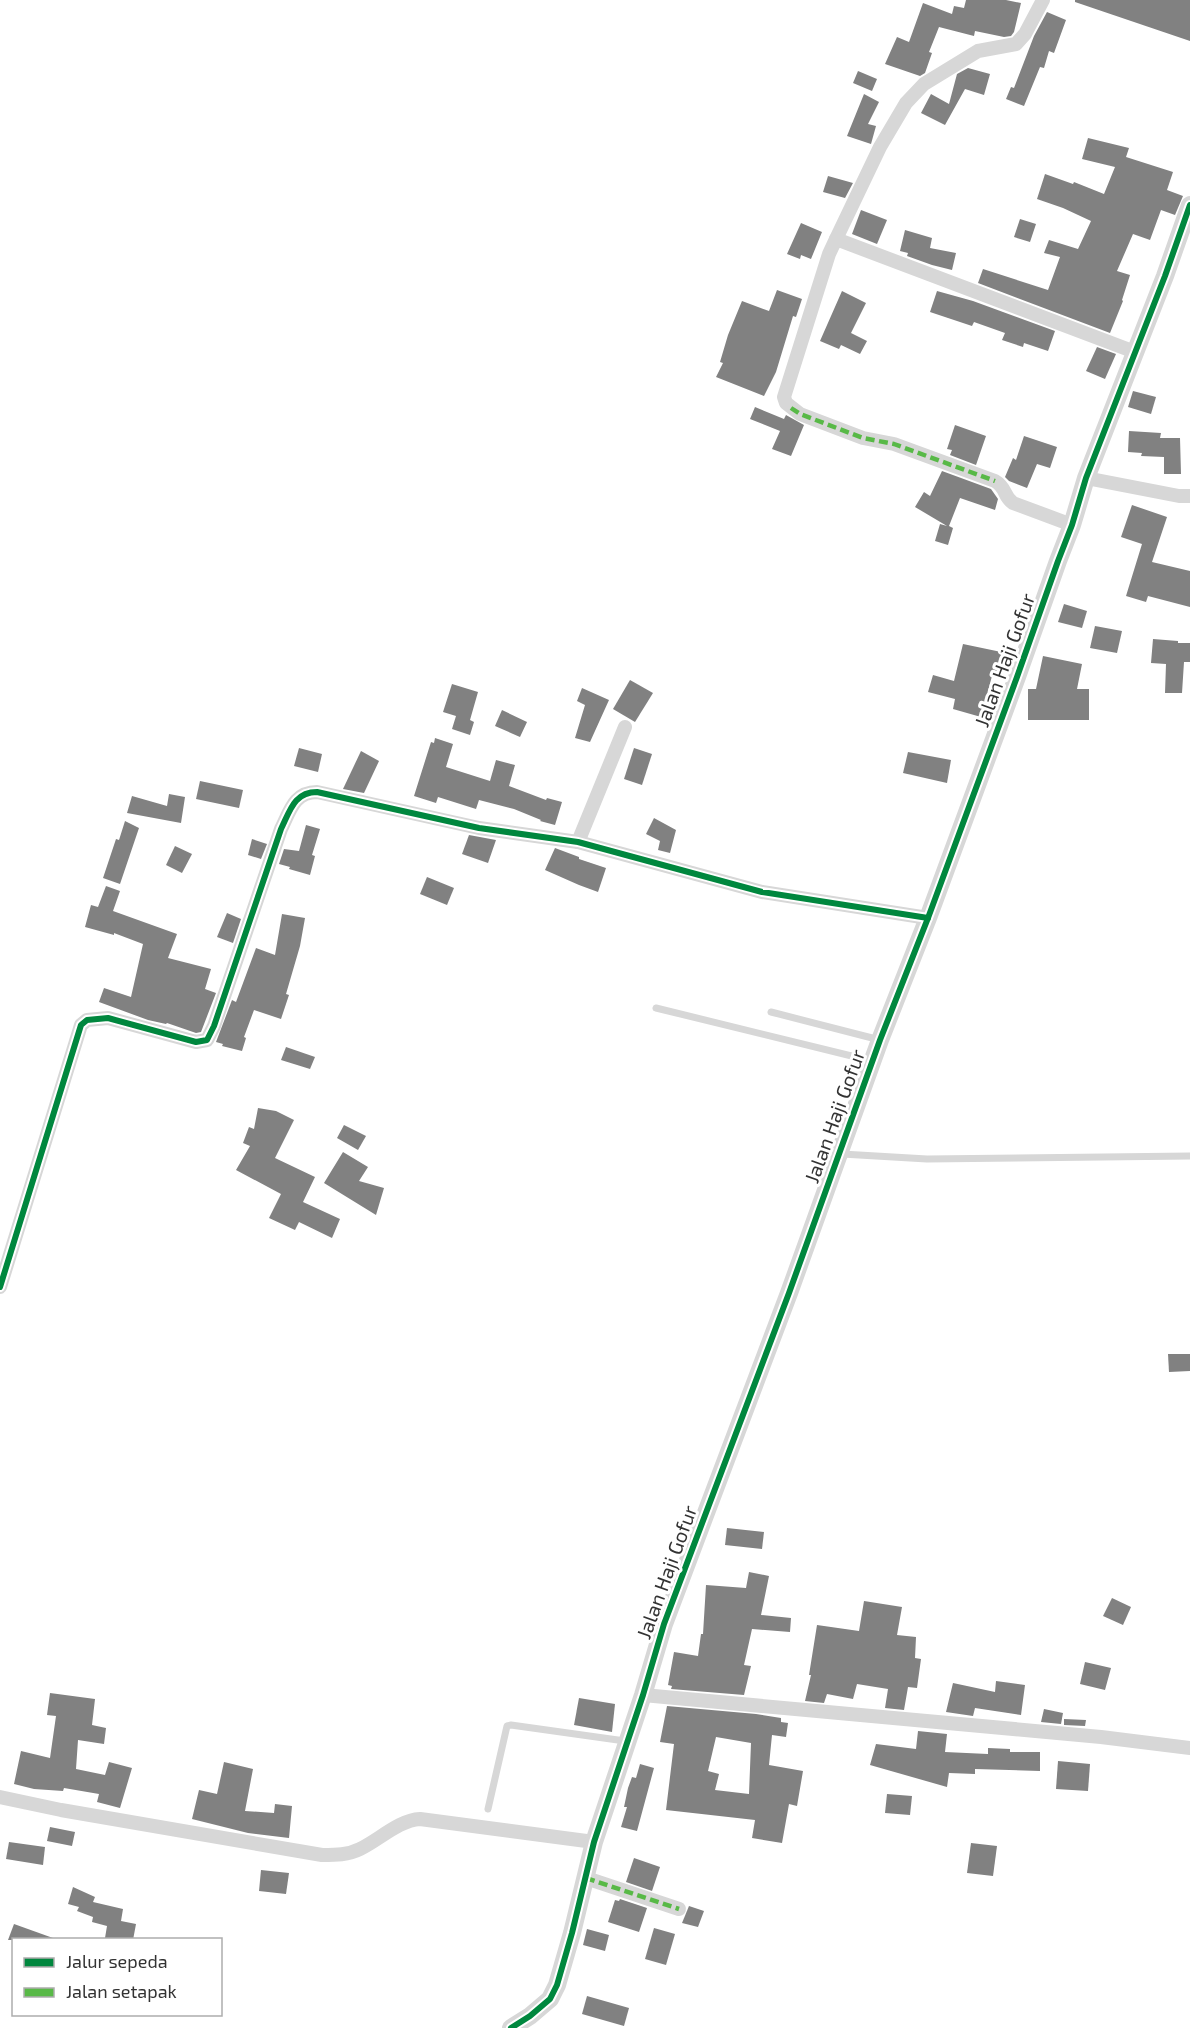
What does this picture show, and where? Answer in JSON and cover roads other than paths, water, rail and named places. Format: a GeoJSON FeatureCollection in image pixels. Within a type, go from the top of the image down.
{"type":"FeatureCollection","features":[{"type":"Feature","properties":{"kind":"street"},"geometry":{"type":"LineString","coordinates":[[1043,0],[1025,34],[1016,44],[978,51],[924,84],[906,103],[880,147],[829,254],[784,397],[786,404],[800,414],[863,438],[894,444],[995,481],[1002,485],[1007,499],[1013,503],[1072,525]]}},
{"type":"Feature","properties":{"kind":"street","name":"Jalan Haji Gofur"},"geometry":{"type":"LineString","coordinates":[[511,2028],[530,2016],[554,1993],[572,1933],[594,1842],[664,1624],[872,1061],[928,918],[1072,525],[1086,478],[1165,276],[1190,205]]}},
{"type":"Feature","properties":{"kind":"street"},"geometry":{"type":"LineString","coordinates":[[836,239],[1135,352]]}},
{"type":"Feature","properties":{"kind":"street"},"geometry":{"type":"LineString","coordinates":[[1086,478],[1179,496],[1190,496]]}},
{"type":"Feature","properties":{"kind":"street"},"geometry":{"type":"LineString","coordinates":[[578,842],[625,727]]}},
{"type":"Feature","properties":{"kind":"street"},"geometry":{"type":"LineString","coordinates":[[0,1287],[81,1025],[87,1020],[108,1018],[196,1042],[207,1040],[214,1026],[281,828],[294,801],[308,792],[317,792],[479,828],[578,842],[762,892],[928,918]]}},
{"type":"Feature","properties":{"kind":"street"},"geometry":{"type":"LineString","coordinates":[[643,1695],[1101,1737],[1190,1748]]}},
{"type":"Feature","properties":{"kind":"street"},"geometry":{"type":"LineString","coordinates":[[0,1797],[61,1810],[322,1854],[345,1854],[359,1849],[405,1823],[420,1819],[594,1842]]}},
{"type":"Feature","properties":{"kind":"street"},"geometry":{"type":"LineString","coordinates":[[586,1878],[679,1909]]}},
{"type":"Feature","properties":{"kind":"lane"},"geometry":{"type":"LineString","coordinates":[[656,1008],[872,1061]]}},
{"type":"Feature","properties":{"kind":"lane"},"geometry":{"type":"LineString","coordinates":[[771,1012],[880,1040]]}},
{"type":"Feature","properties":{"kind":"lane"},"geometry":{"type":"LineString","coordinates":[[839,1154],[927,1159],[1190,1156]]}},
{"type":"Feature","properties":{"kind":"lane"},"geometry":{"type":"LineString","coordinates":[[489,1809],[507,1726],[627,1742]]}}]}
